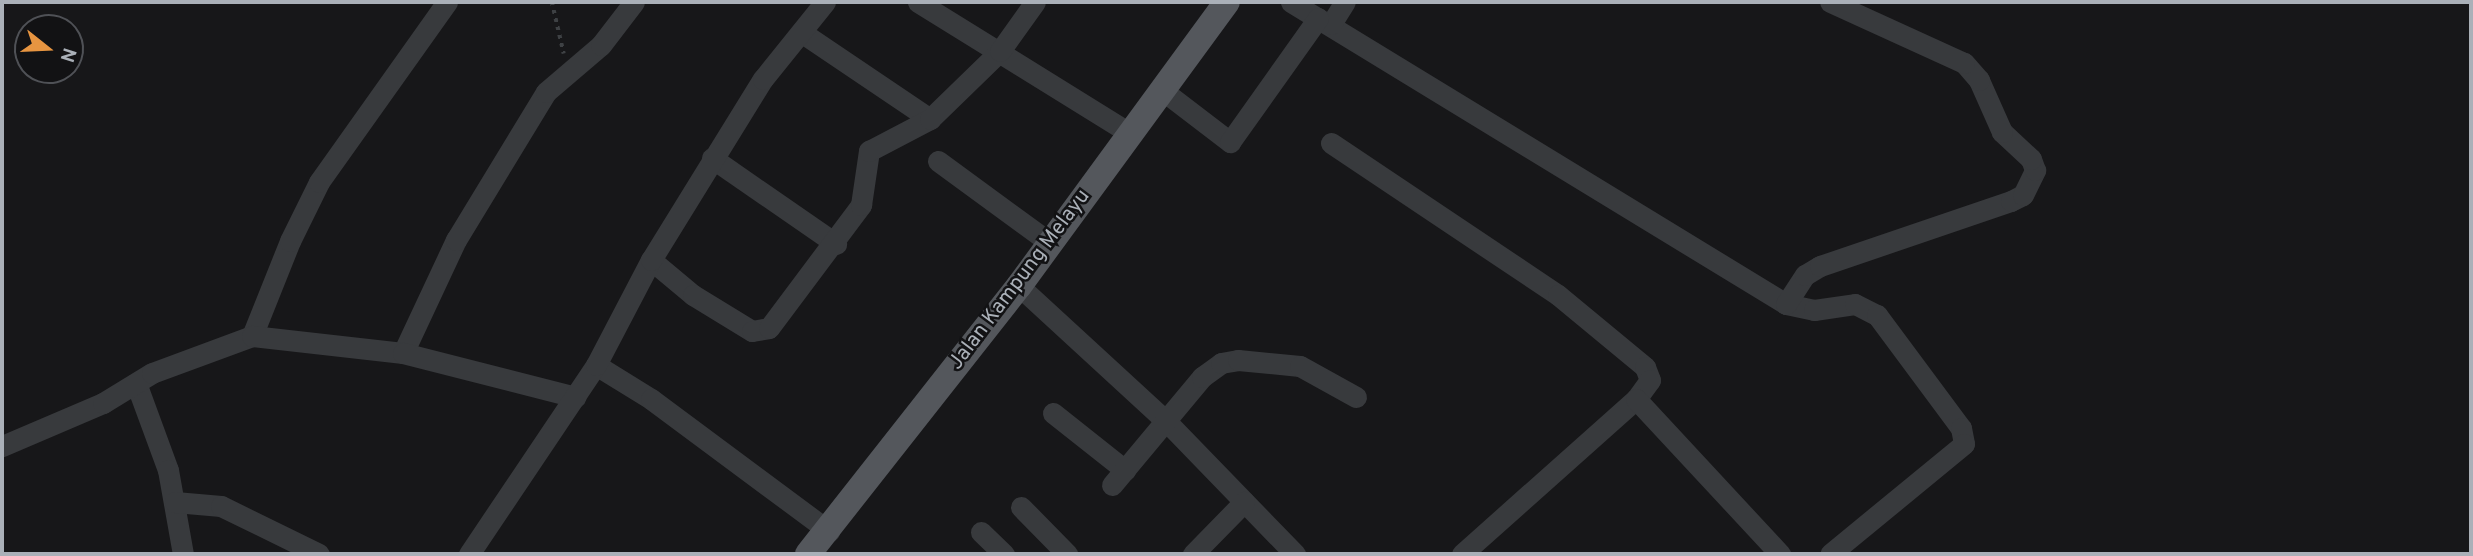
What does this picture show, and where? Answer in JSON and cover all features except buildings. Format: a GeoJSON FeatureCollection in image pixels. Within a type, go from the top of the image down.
{"type":"FeatureCollection","features":[{"type":"Feature","properties":{"kind":"main road","name":"Jalan Kampung Melayu"},"geometry":{"type":"LineString","coordinates":[[808,554],[829,531],[1019,286],[1227,2]]}},
{"type":"Feature","properties":{"kind":"street"},"geometry":{"type":"LineString","coordinates":[[252,336],[319,182],[447,2]]}},
{"type":"Feature","properties":{"kind":"street"},"geometry":{"type":"LineString","coordinates":[[403,353],[456,240],[546,92],[601,45],[634,2]]}},
{"type":"Feature","properties":{"kind":"street"},"geometry":{"type":"LineString","coordinates":[[469,554],[596,365],[651,260],[712,158],[764,79],[825,2]]}},
{"type":"Feature","properties":{"kind":"street"},"geometry":{"type":"LineString","coordinates":[[918,2],[1129,133]]}},
{"type":"Feature","properties":{"kind":"street"},"geometry":{"type":"LineString","coordinates":[[651,260],[693,295],[752,331],[769,328],[836,244],[862,205],[869,151],[930,119],[1000,51],[1035,2]]}},
{"type":"Feature","properties":{"kind":"street"},"geometry":{"type":"LineString","coordinates":[[1291,2],[1423,79],[1496,130],[1786,304],[1815,310],[1855,304],[1877,316],[1961,428],[1965,439],[1961,451],[1829,554]]}},
{"type":"Feature","properties":{"kind":"street"},"geometry":{"type":"LineString","coordinates":[[1162,90],[1230,142],[1324,21],[1345,2]]}},
{"type":"Feature","properties":{"kind":"street"},"geometry":{"type":"LineString","coordinates":[[1786,304],[1805,275],[1820,266],[2011,201],[2023,195],[2035,170],[2031,159],[2002,132],[1979,80],[1964,63],[1830,2]]}},
{"type":"Feature","properties":{"kind":"street"},"geometry":{"type":"LineString","coordinates":[[801,32],[930,119]]}},
{"type":"Feature","properties":{"kind":"street"},"geometry":{"type":"LineString","coordinates":[[1331,143],[1558,295],[1645,367],[1650,380],[1636,398],[1462,554]]}},
{"type":"Feature","properties":{"kind":"street"},"geometry":{"type":"LineString","coordinates":[[712,158],[836,244]]}},
{"type":"Feature","properties":{"kind":"street"},"geometry":{"type":"LineString","coordinates":[[938,161],[1050,243]]}},
{"type":"Feature","properties":{"kind":"street"},"geometry":{"type":"LineString","coordinates":[[1019,286],[1167,422],[1295,554]]}},
{"type":"Feature","properties":{"kind":"street"},"geometry":{"type":"LineString","coordinates":[[2,446],[103,403],[136,383],[252,336],[403,353],[575,397]]}},
{"type":"Feature","properties":{"kind":"street"},"geometry":{"type":"LineString","coordinates":[[1053,413],[1119,478],[1202,377],[1221,363],[1238,360],[1300,366],[1356,397]]}},
{"type":"Feature","properties":{"kind":"street"},"geometry":{"type":"LineString","coordinates":[[596,365],[651,399],[829,531]]}},
{"type":"Feature","properties":{"kind":"street"},"geometry":{"type":"LineString","coordinates":[[136,383],[168,470],[183,554]]}},
{"type":"Feature","properties":{"kind":"street"},"geometry":{"type":"LineString","coordinates":[[1636,398],[1780,554]]}},
{"type":"Feature","properties":{"kind":"street"},"geometry":{"type":"LineString","coordinates":[[175,502],[204,502],[228,509],[314,553]]}},
{"type":"Feature","properties":{"kind":"street"},"geometry":{"type":"LineString","coordinates":[[1193,554],[1244,502]]}},
{"type":"Feature","properties":{"kind":"street"},"geometry":{"type":"LineString","coordinates":[[1021,507],[1067,554]]}},
{"type":"Feature","properties":{"kind":"street"},"geometry":{"type":"LineString","coordinates":[[981,532],[1004,554]]}},
{"type":"Feature","properties":{"kind":"path"},"geometry":{"type":"LineString","coordinates":[[552,2],[569,70]]}}]}
